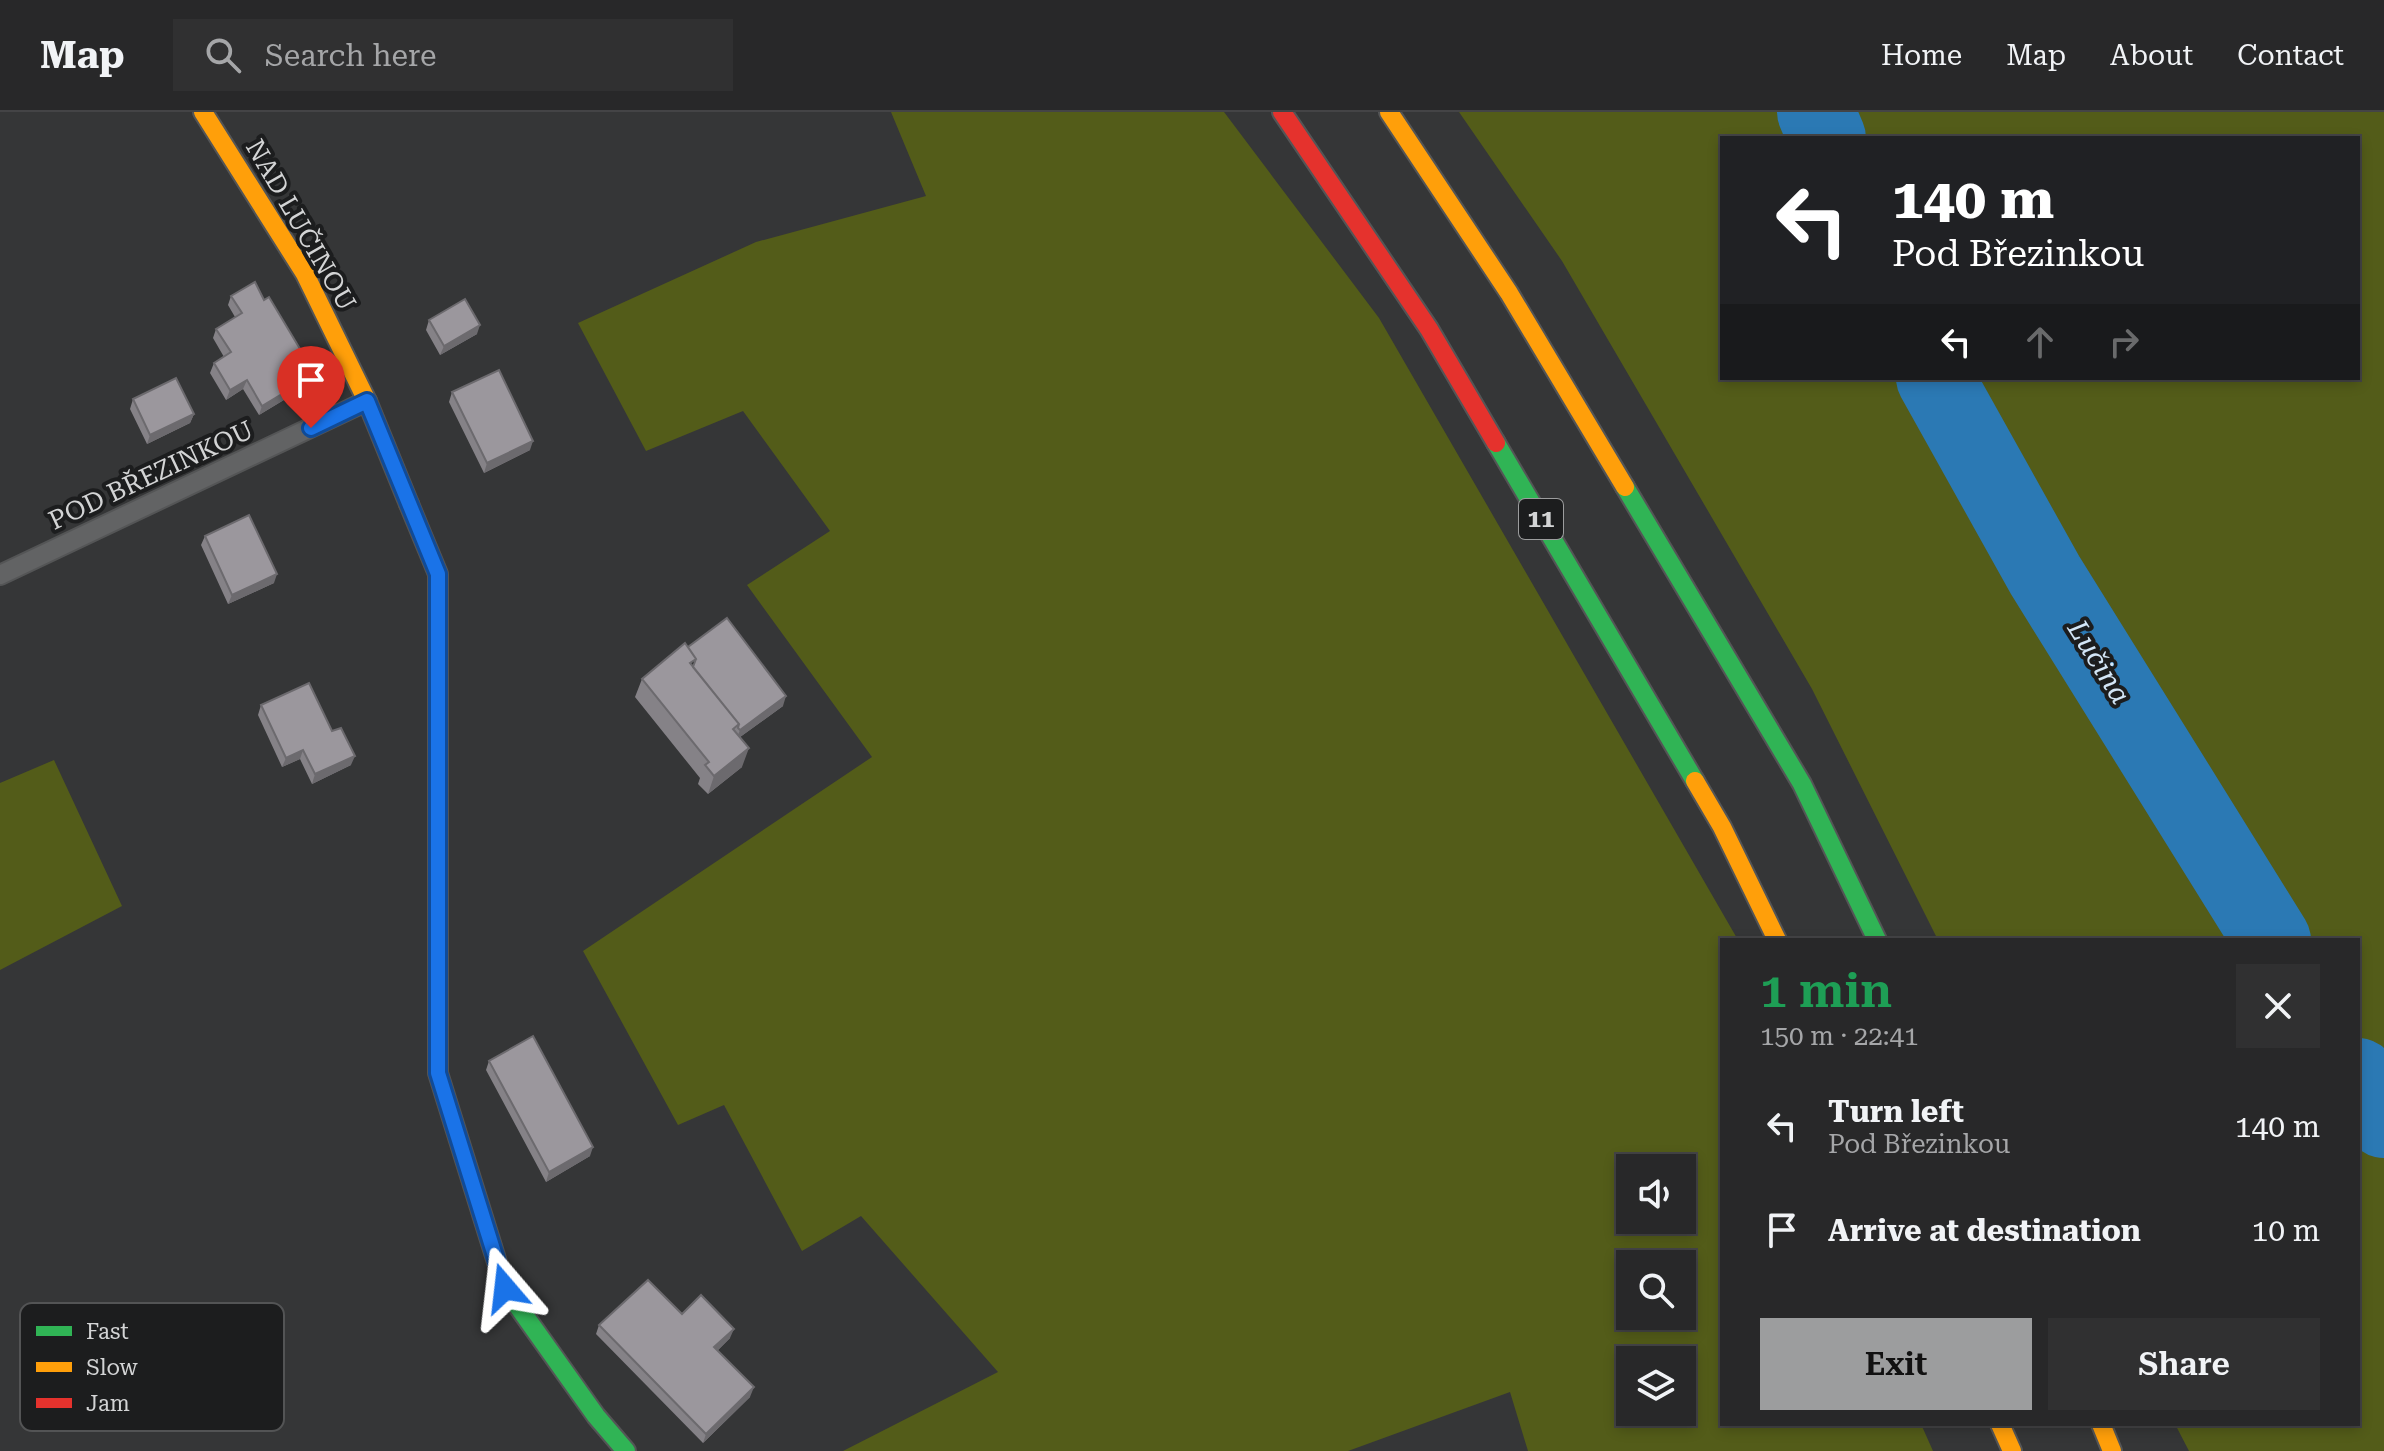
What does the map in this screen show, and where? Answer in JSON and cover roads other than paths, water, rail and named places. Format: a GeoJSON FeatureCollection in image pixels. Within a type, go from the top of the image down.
{"type":"FeatureCollection","features":[{"type":"Feature","properties":{"kind":"main road","name":"NAD LUČINOU"},"geometry":{"type":"LineString","coordinates":[[203,112],[305,274],[367,401],[438,574],[438,1073],[505,1288],[596,1416],[626,1451]]}},
{"type":"Feature","properties":{"kind":"main road","name":"11"},"geometry":{"type":"LineString","coordinates":[[1282,112],[1429,329],[1722,827],[1776,938]]}},
{"type":"Feature","properties":{"kind":"main road"},"geometry":{"type":"LineString","coordinates":[[1389,112],[1509,293],[1794,770],[1876,938]]}},
{"type":"Feature","properties":{"kind":"main road"},"geometry":{"type":"LineString","coordinates":[[2001,1426],[2012,1451]]}},
{"type":"Feature","properties":{"kind":"main road"},"geometry":{"type":"LineString","coordinates":[[2102,1426],[2112,1451]]}},
{"type":"Feature","properties":{"kind":"lane","name":"POD BŘEZINKOU"},"geometry":{"type":"LineString","coordinates":[[0,575],[367,401]]}},
{"type":"Feature","properties":{"kind":"waterway","name":"Lučina"},"geometry":{"type":"LineString","coordinates":[[1816,112],[1826,136]]}},
{"type":"Feature","properties":{"kind":"waterway","name":"Lučina"},"geometry":{"type":"LineString","coordinates":[[1936,380],[2045,575],[2271,938]]}},
{"type":"Feature","properties":{"kind":"waterway","name":"Lučina"},"geometry":{"type":"LineString","coordinates":[[2360,1080],[2384,1119]]}}]}
